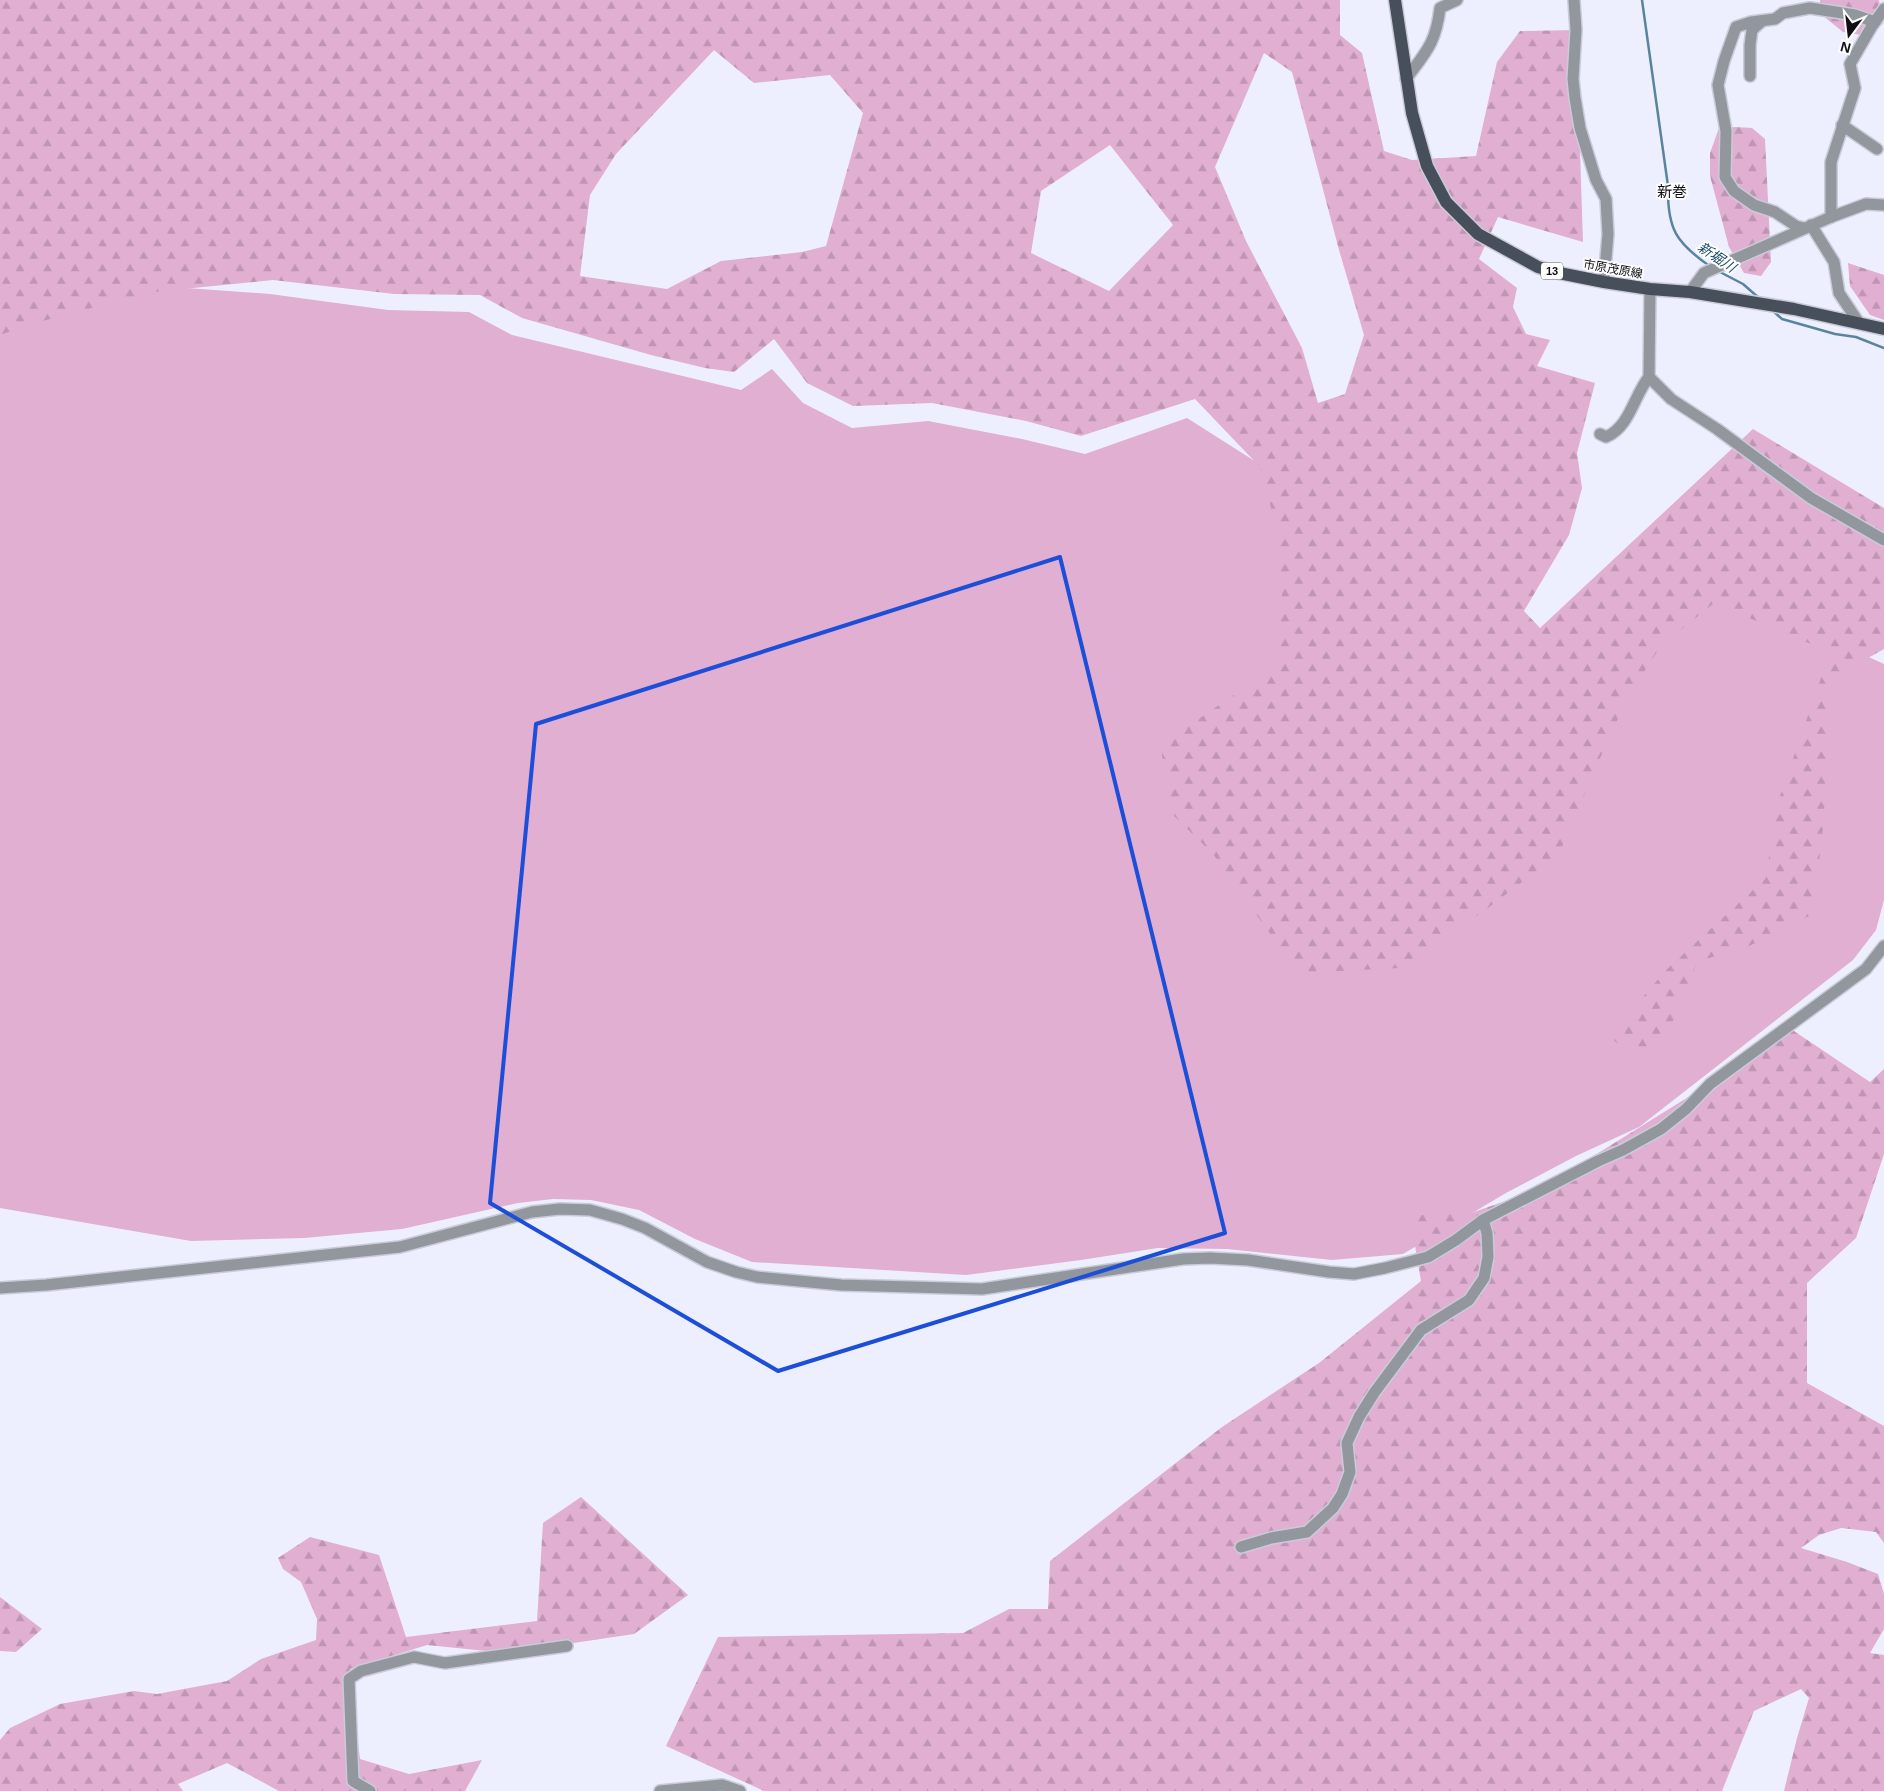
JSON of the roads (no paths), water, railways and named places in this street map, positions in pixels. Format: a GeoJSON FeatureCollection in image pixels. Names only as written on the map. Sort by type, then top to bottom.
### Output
{"type":"FeatureCollection","features":[{"type":"Feature","properties":{"kind":"main road","name":"市原茂原線"},"geometry":{"type":"LineString","coordinates":[[1395,0],[1412,113],[1427,166],[1446,202],[1478,234],[1538,266],[1558,273],[1604,282],[1650,289],[1690,292],[1794,309],[1884,329]]}},
{"type":"Feature","properties":{"kind":"street"},"geometry":{"type":"LineString","coordinates":[[1406,79],[1431,46],[1438,23],[1438,4],[1457,0]]}},
{"type":"Feature","properties":{"kind":"street"},"geometry":{"type":"LineString","coordinates":[[1574,0],[1576,30],[1573,79],[1575,98],[1580,128],[1596,180],[1606,199],[1608,234],[1604,282]]}},
{"type":"Feature","properties":{"kind":"street"},"geometry":{"type":"LineString","coordinates":[[1859,322],[1839,293],[1834,262],[1808,227],[1796,226],[1775,212],[1748,200],[1734,191],[1725,177],[1726,131],[1718,85],[1736,27],[1750,22],[1774,19],[1783,13],[1810,8],[1855,15],[1875,22]]}},
{"type":"Feature","properties":{"kind":"street"},"geometry":{"type":"LineString","coordinates":[[1831,217],[1831,162],[1855,88],[1850,64],[1884,9]]}},
{"type":"Feature","properties":{"kind":"street"},"geometry":{"type":"LineString","coordinates":[[1750,76],[1752,30],[1761,22]]}},
{"type":"Feature","properties":{"kind":"street"},"geometry":{"type":"LineString","coordinates":[[1842,125],[1878,149]]}},
{"type":"Feature","properties":{"kind":"street"},"geometry":{"type":"LineString","coordinates":[[1690,292],[1704,273],[1831,217],[1866,204],[1884,205]]}},
{"type":"Feature","properties":{"kind":"street"},"geometry":{"type":"LineString","coordinates":[[1600,434],[1606,437],[1614,434],[1630,412],[1642,386],[1649,377],[1650,289]]}},
{"type":"Feature","properties":{"kind":"street"},"geometry":{"type":"LineString","coordinates":[[1649,377],[1671,399],[1717,429],[1811,498],[1884,540]]}},
{"type":"Feature","properties":{"kind":"street"},"geometry":{"type":"LineString","coordinates":[[0,1288],[46,1285],[400,1247],[532,1212],[560,1209],[590,1210],[622,1218],[645,1228],[707,1262],[736,1272],[757,1277],[842,1285],[982,1288],[1154,1263],[1210,1258],[1248,1260],[1354,1274],[1428,1257],[1456,1240],[1482,1220],[1660,1130],[1686,1109],[1710,1084],[1866,969],[1884,946]]}},
{"type":"Feature","properties":{"kind":"street"},"geometry":{"type":"LineString","coordinates":[[1241,1547],[1271,1538],[1307,1532],[1333,1508],[1342,1494],[1350,1472],[1347,1443],[1369,1401],[1421,1330],[1469,1300],[1484,1278],[1488,1257],[1486,1233],[1482,1220]]}},
{"type":"Feature","properties":{"kind":"street"},"geometry":{"type":"LineString","coordinates":[[370,1791],[353,1781],[349,1679],[361,1671],[414,1657],[445,1663],[567,1646]]}},
{"type":"Feature","properties":{"kind":"street"},"geometry":{"type":"LineString","coordinates":[[660,1791],[722,1785],[740,1791]]}},
{"type":"Feature","properties":{"kind":"waterway","name":"新堀川"},"geometry":{"type":"LineString","coordinates":[[1642,0],[1668,186],[1669,213],[1676,234],[1682,242],[1711,267]]}},
{"type":"Feature","properties":{"kind":"waterway","name":"新堀川"},"geometry":{"type":"LineString","coordinates":[[1718,271],[1743,284],[1759,298]]}},
{"type":"Feature","properties":{"kind":"waterway","name":"新堀川"},"geometry":{"type":"LineString","coordinates":[[1772,310],[1782,319],[1835,334],[1856,337],[1884,348]]}},
{"type":"Feature","properties":{"kind":"district","name":"新巻"},"geometry":{"type":"Point","coordinates":[1672,191]}}]}
